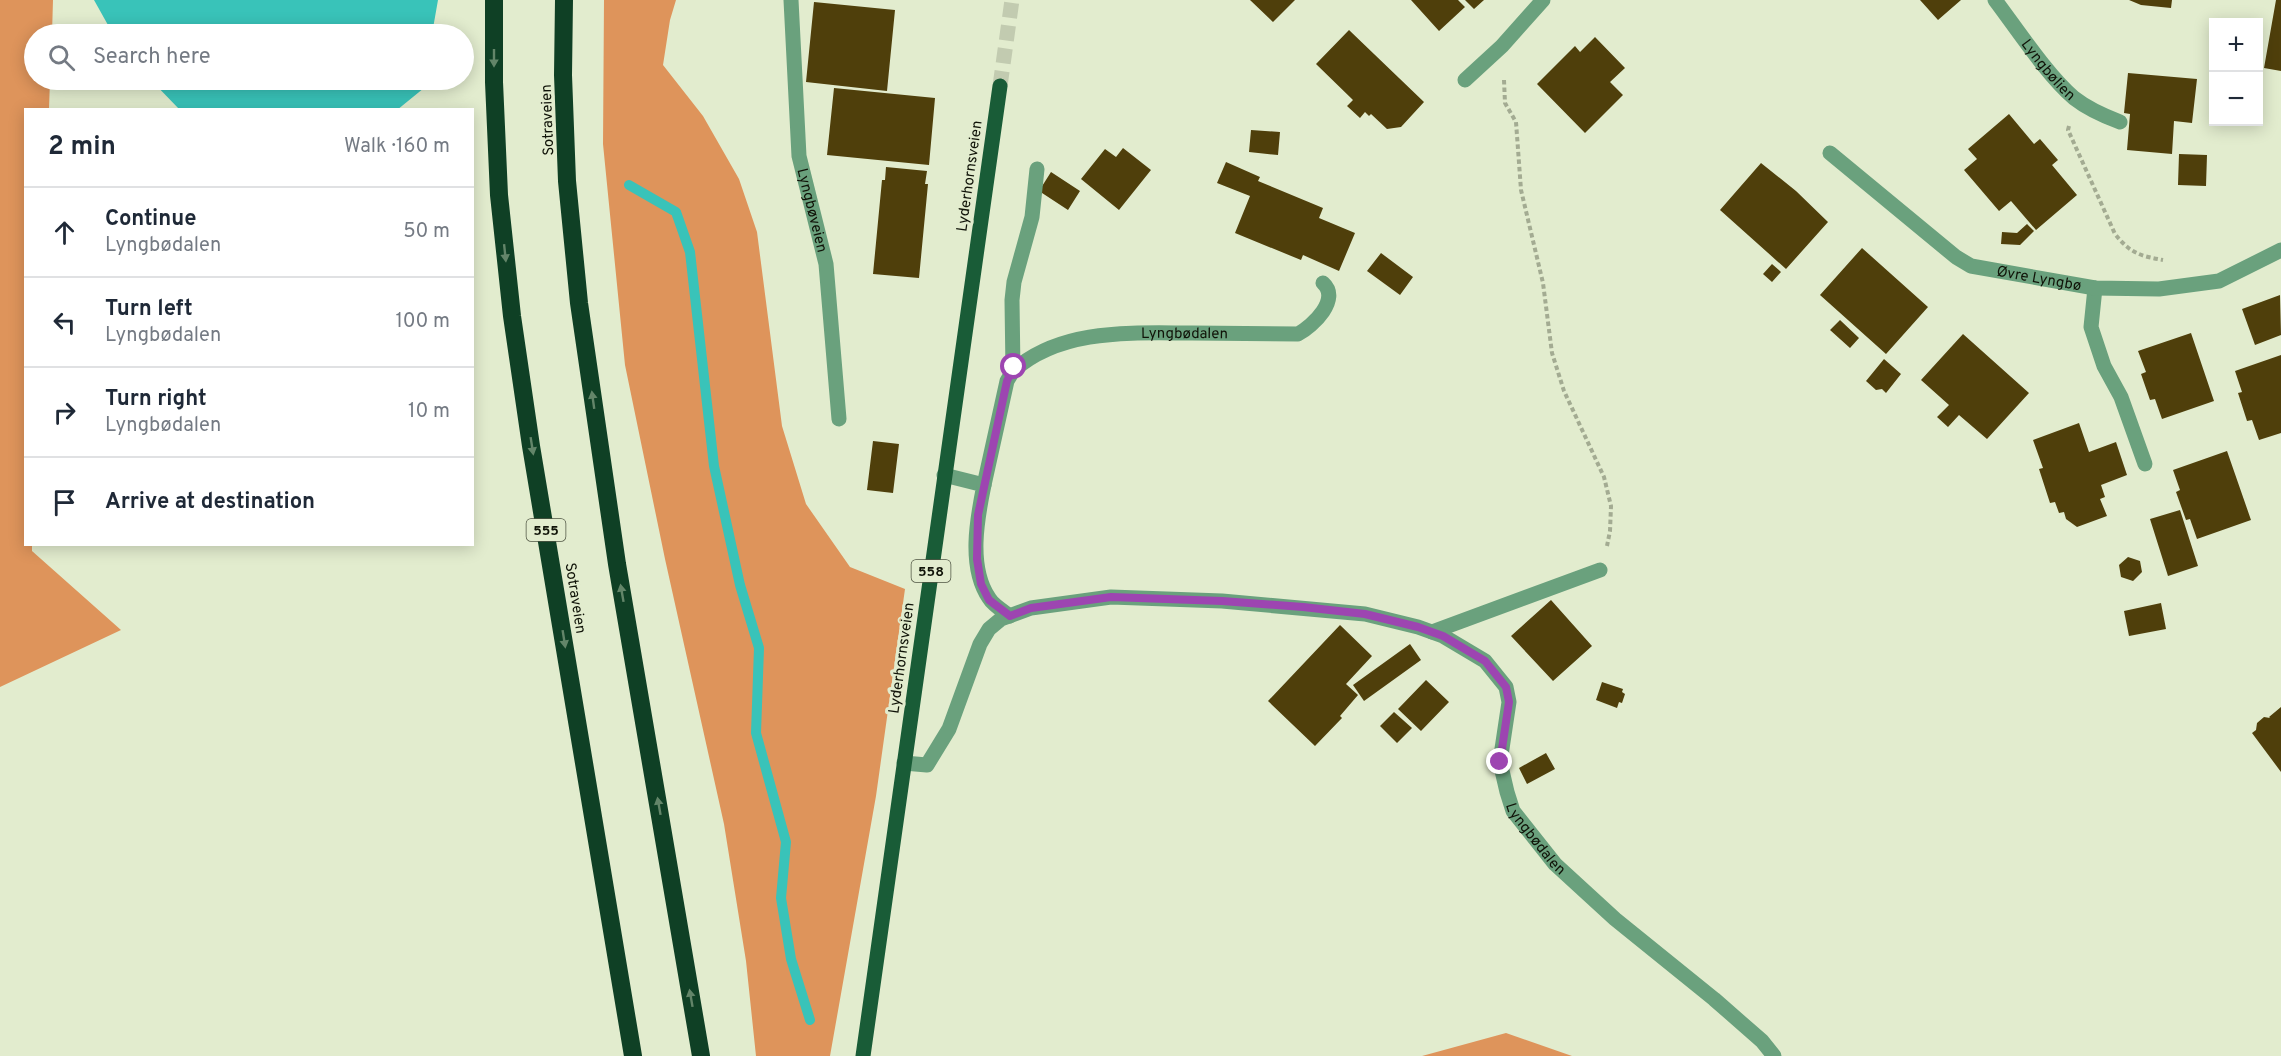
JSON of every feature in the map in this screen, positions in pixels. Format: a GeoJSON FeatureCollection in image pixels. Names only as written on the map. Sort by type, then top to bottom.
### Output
{"type":"FeatureCollection","features":[{"type":"Feature","properties":{"kind":"highway","name":"Sotraveien"},"geometry":{"type":"LineString","coordinates":[[494,0],[494,82],[499,195],[512,316],[531,446],[633,1056]]}},
{"type":"Feature","properties":{"kind":"highway","name":"Sotraveien"},"geometry":{"type":"LineString","coordinates":[[564,0],[563,75],[567,181],[579,303],[618,564],[701,1056]]}},
{"type":"Feature","properties":{"kind":"main road","name":"Lyderhornsveien"},"geometry":{"type":"LineString","coordinates":[[863,1056],[1000,86]]}},
{"type":"Feature","properties":{"kind":"street","name":"Lyngbøveien"},"geometry":{"type":"LineString","coordinates":[[791,0],[799,156],[826,264],[834,337],[839,419]]}},
{"type":"Feature","properties":{"kind":"street"},"geometry":{"type":"LineString","coordinates":[[1465,80],[1502,46],[1543,0]]}},
{"type":"Feature","properties":{"kind":"street","name":"Lyngbølien"},"geometry":{"type":"LineString","coordinates":[[1995,0],[2047,68],[2074,98],[2100,115],[2120,122]]}},
{"type":"Feature","properties":{"kind":"street","name":"Øvre Lyngbø"},"geometry":{"type":"LineString","coordinates":[[1830,153],[1956,257],[1971,266],[2095,288],[2159,289],[2219,281],[2281,250]]}},
{"type":"Feature","properties":{"kind":"street"},"geometry":{"type":"LineString","coordinates":[[1010,616],[989,600],[981,584],[977,559],[978,515],[1007,381],[1013,371],[1013,291],[1032,217],[1037,169]]}},
{"type":"Feature","properties":{"kind":"street","name":"Lyngbødalen"},"geometry":{"type":"LineString","coordinates":[[1013,371],[1028,357],[1058,344],[1118,333],[1298,334],[1309,328],[1318,318],[1330,297],[1328,287],[1323,283]]}},
{"type":"Feature","properties":{"kind":"street"},"geometry":{"type":"LineString","coordinates":[[2095,288],[2091,327],[2104,366],[2121,397],[2145,464]]}},
{"type":"Feature","properties":{"kind":"street"},"geometry":{"type":"LineString","coordinates":[[944,475],[984,485]]}},
{"type":"Feature","properties":{"kind":"street"},"geometry":{"type":"LineString","coordinates":[[1432,632],[1600,570]]}},
{"type":"Feature","properties":{"kind":"street","name":"Lyngbødalen"},"geometry":{"type":"LineString","coordinates":[[904,763],[927,765],[949,729],[980,644],[989,629],[1001,620],[1031,608],[1111,597],[1211,600],[1365,614],[1432,632],[1485,661],[1506,687],[1509,702],[1500,762],[1507,792],[1513,811],[1555,864],[1615,919],[1714,999],[1761,1041],[1774,1056]]}},
{"type":"Feature","properties":{"kind":"path"},"geometry":{"type":"LineString","coordinates":[[1502,46],[1505,103],[1516,122],[1521,190],[1543,283],[1552,353],[1564,391],[1605,477],[1611,506],[1610,531],[1600,570]]}},
{"type":"Feature","properties":{"kind":"path"},"geometry":{"type":"LineString","coordinates":[[2074,98],[2068,130],[2115,234],[2126,248],[2139,255],[2173,261]]}},
{"type":"Feature","properties":{"kind":"shaded area"},"geometry":{"type":"Polygon","coordinates":[[[0,0],[53,0],[52,24],[24,24],[24,90],[50,90],[49,108],[24,108],[24,546],[32,546],[32,551],[121,630],[0,687],[0,0]]]}},
{"type":"Feature","properties":{"kind":"shaded area"},"geometry":{"type":"Polygon","coordinates":[[[604,0],[676,0],[670,20],[663,65],[703,116],[739,179],[757,232],[782,426],[806,504],[850,567],[905,589],[876,796],[830,1056],[756,1056],[746,961],[724,824],[665,559],[625,365],[603,144],[604,0]]]}},
{"type":"Feature","properties":{"kind":"shaded area"},"geometry":{"type":"Polygon","coordinates":[[[1506,1033],[1572,1056],[1422,1056],[1506,1033]]]}},
{"type":"Feature","properties":{"kind":"water"},"geometry":{"type":"Polygon","coordinates":[[[94,0],[438,0],[434,24],[107,24],[94,0]]]}},
{"type":"Feature","properties":{"kind":"water"},"geometry":{"type":"Polygon","coordinates":[[[161,90],[422,90],[399,108],[178,108],[161,90]]]}},
{"type":"Feature","properties":{"kind":"building"},"geometry":{"type":"Polygon","coordinates":[[[1250,0],[1295,0],[1273,22],[1250,0]]]}},
{"type":"Feature","properties":{"kind":"building"},"geometry":{"type":"Polygon","coordinates":[[[1411,0],[1458,0],[1465,7],[1439,31],[1411,0]]]}},
{"type":"Feature","properties":{"kind":"building"},"geometry":{"type":"Polygon","coordinates":[[[1465,0],[1484,0],[1474,9],[1465,0]]]}},
{"type":"Feature","properties":{"kind":"building"},"geometry":{"type":"Polygon","coordinates":[[[1920,0],[1961,0],[1938,20],[1920,0]]]}},
{"type":"Feature","properties":{"kind":"building"},"geometry":{"type":"Polygon","coordinates":[[[2129,0],[2172,0],[2171,8],[2141,5],[2129,0]]]}},
{"type":"Feature","properties":{"kind":"building"},"geometry":{"type":"Polygon","coordinates":[[[2276,0],[2281,0],[2281,71],[2264,68],[2276,0]]]}},
{"type":"Feature","properties":{"kind":"building"},"geometry":{"type":"Polygon","coordinates":[[[814,2],[895,10],[887,91],[806,82],[814,2]]]}},
{"type":"Feature","properties":{"kind":"building"},"geometry":{"type":"Polygon","coordinates":[[[1349,30],[1424,102],[1401,127],[1387,129],[1371,114],[1369,116],[1365,112],[1360,118],[1347,106],[1353,100],[1316,64],[1349,30]]]}},
{"type":"Feature","properties":{"kind":"building"},"geometry":{"type":"Polygon","coordinates":[[[1595,37],[1625,68],[1610,82],[1623,95],[1585,133],[1537,84],[1575,46],[1580,52],[1595,37]]]}},
{"type":"Feature","properties":{"kind":"building"},"geometry":{"type":"Polygon","coordinates":[[[2128,73],[2197,79],[2192,123],[2174,121],[2172,154],[2127,150],[2130,114],[2124,113],[2128,73]]]}},
{"type":"Feature","properties":{"kind":"building"},"geometry":{"type":"Polygon","coordinates":[[[834,88],[935,98],[929,165],[827,155],[834,88]]]}},
{"type":"Feature","properties":{"kind":"building"},"geometry":{"type":"Polygon","coordinates":[[[2009,114],[2034,144],[2040,139],[2058,160],[2052,165],[2077,195],[2036,230],[2011,201],[1999,211],[1964,170],[1977,159],[1968,149],[2009,114]]]}},
{"type":"Feature","properties":{"kind":"building"},"geometry":{"type":"Polygon","coordinates":[[[1251,130],[1280,132],[1278,155],[1249,152],[1251,130]]]}},
{"type":"Feature","properties":{"kind":"building"},"geometry":{"type":"Polygon","coordinates":[[[1123,148],[1151,170],[1119,210],[1081,179],[1105,149],[1116,157],[1123,148]]]}},
{"type":"Feature","properties":{"kind":"building"},"geometry":{"type":"Polygon","coordinates":[[[2179,154],[2207,155],[2206,186],[2178,185],[2179,154]]]}},
{"type":"Feature","properties":{"kind":"building"},"geometry":{"type":"Polygon","coordinates":[[[1226,162],[1260,177],[1258,181],[1323,208],[1319,218],[1355,233],[1339,271],[1303,255],[1301,260],[1235,233],[1250,196],[1217,183],[1226,162]]]}},
{"type":"Feature","properties":{"kind":"building"},"geometry":{"type":"Polygon","coordinates":[[[1761,163],[1796,191],[1828,222],[1786,269],[1720,210],[1761,163]]]}},
{"type":"Feature","properties":{"kind":"building"},"geometry":{"type":"Polygon","coordinates":[[[886,167],[927,171],[925,184],[928,184],[919,278],[873,274],[882,180],[885,180],[886,167]]]}},
{"type":"Feature","properties":{"kind":"building"},"geometry":{"type":"Polygon","coordinates":[[[1051,172],[1080,191],[1068,210],[1039,191],[1051,172]]]}},
{"type":"Feature","properties":{"kind":"building"},"geometry":{"type":"Polygon","coordinates":[[[2027,224],[2034,231],[2020,245],[2001,244],[2002,232],[2017,233],[2027,224]]]}},
{"type":"Feature","properties":{"kind":"building"},"geometry":{"type":"Polygon","coordinates":[[[1862,248],[1928,307],[1886,354],[1820,295],[1862,248]]]}},
{"type":"Feature","properties":{"kind":"building"},"geometry":{"type":"Polygon","coordinates":[[[1381,253],[1413,277],[1400,295],[1367,271],[1381,253]]]}},
{"type":"Feature","properties":{"kind":"building"},"geometry":{"type":"Polygon","coordinates":[[[1772,264],[1781,272],[1772,282],[1763,274],[1772,264]]]}},
{"type":"Feature","properties":{"kind":"building"},"geometry":{"type":"Polygon","coordinates":[[[2280,295],[2281,335],[2255,345],[2242,309],[2280,295]]]}},
{"type":"Feature","properties":{"kind":"building"},"geometry":{"type":"Polygon","coordinates":[[[1840,320],[1859,338],[1850,348],[1830,330],[1840,320]]]}},
{"type":"Feature","properties":{"kind":"building"},"geometry":{"type":"Polygon","coordinates":[[[2191,333],[2214,401],[2162,419],[2155,399],[2150,400],[2141,374],[2146,372],[2138,351],[2191,333]]]}},
{"type":"Feature","properties":{"kind":"building"},"geometry":{"type":"Polygon","coordinates":[[[1963,334],[2029,393],[1987,439],[1959,415],[1948,427],[1937,417],[1949,405],[1921,380],[1963,334]]]}},
{"type":"Feature","properties":{"kind":"building"},"geometry":{"type":"Polygon","coordinates":[[[2281,355],[2281,433],[2259,440],[2252,420],[2247,421],[2238,393],[2242,392],[2235,371],[2281,355]]]}},
{"type":"Feature","properties":{"kind":"building"},"geometry":{"type":"Polygon","coordinates":[[[1884,359],[1901,374],[1886,393],[1882,389],[1876,390],[1866,381],[1884,359]]]}},
{"type":"Feature","properties":{"kind":"building"},"geometry":{"type":"Polygon","coordinates":[[[2079,423],[2089,452],[2116,442],[2127,475],[2101,485],[2105,497],[2100,499],[2107,516],[2077,527],[2066,519],[2064,512],[2059,513],[2055,502],[2050,503],[2039,469],[2043,468],[2033,440],[2079,423]]]}},
{"type":"Feature","properties":{"kind":"building"},"geometry":{"type":"Polygon","coordinates":[[[873,441],[899,444],[893,493],[867,490],[873,441]]]}},
{"type":"Feature","properties":{"kind":"building"},"geometry":{"type":"Polygon","coordinates":[[[2227,451],[2251,520],[2197,539],[2190,519],[2186,520],[2176,492],[2180,490],[2173,470],[2227,451]]]}},
{"type":"Feature","properties":{"kind":"building"},"geometry":{"type":"Polygon","coordinates":[[[2180,510],[2198,566],[2168,576],[2150,519],[2180,510]]]}},
{"type":"Feature","properties":{"kind":"building"},"geometry":{"type":"Polygon","coordinates":[[[2128,557],[2140,561],[2142,572],[2133,581],[2121,577],[2119,565],[2128,557]]]}},
{"type":"Feature","properties":{"kind":"building"},"geometry":{"type":"Polygon","coordinates":[[[1551,600],[1592,646],[1553,681],[1511,636],[1551,600]]]}},
{"type":"Feature","properties":{"kind":"building"},"geometry":{"type":"Polygon","coordinates":[[[2161,603],[2166,629],[2129,636],[2124,611],[2161,603]]]}},
{"type":"Feature","properties":{"kind":"building"},"geometry":{"type":"Polygon","coordinates":[[[1340,625],[1372,656],[1346,684],[1358,695],[1340,716],[1342,718],[1315,746],[1268,701],[1340,625]]]}},
{"type":"Feature","properties":{"kind":"building"},"geometry":{"type":"Polygon","coordinates":[[[1410,644],[1421,660],[1364,701],[1353,685],[1410,644]]]}},
{"type":"Feature","properties":{"kind":"building"},"geometry":{"type":"Polygon","coordinates":[[[1426,680],[1449,702],[1421,731],[1398,709],[1426,680]]]}},
{"type":"Feature","properties":{"kind":"building"},"geometry":{"type":"Polygon","coordinates":[[[1602,682],[1623,689],[1622,692],[1625,694],[1622,703],[1619,702],[1617,708],[1596,700],[1602,682]]]}},
{"type":"Feature","properties":{"kind":"building"},"geometry":{"type":"Polygon","coordinates":[[[2281,707],[2281,772],[2252,733],[2256,730],[2257,723],[2264,717],[2270,718],[2281,707]]]}},
{"type":"Feature","properties":{"kind":"building"},"geometry":{"type":"Polygon","coordinates":[[[1394,712],[1412,728],[1397,743],[1380,726],[1394,712]]]}},
{"type":"Feature","properties":{"kind":"building"},"geometry":{"type":"Polygon","coordinates":[[[1546,753],[1555,769],[1527,784],[1519,768],[1546,753]]]}},
{"type":"Feature","properties":{"kind":"waterway"},"geometry":{"type":"LineString","coordinates":[[629,185],[676,212],[690,252],[714,466],[740,585],[759,648],[756,733],[786,842],[781,898],[791,959],[810,1020]]}},
{"type":"Feature","properties":{"kind":"tunnel"},"geometry":{"type":"LineString","coordinates":[[1000,86],[1012,0]]}},
{"type":"Feature","properties":{"kind":"route"},"geometry":{"type":"LineString","coordinates":[[1014,367],[1007,381],[978,515],[977,559],[981,584],[989,600],[1010,616],[1031,608],[1111,597],[1303,607],[1365,614],[1418,627],[1443,636],[1485,661],[1506,687],[1509,702],[1500,762]]}}]}
